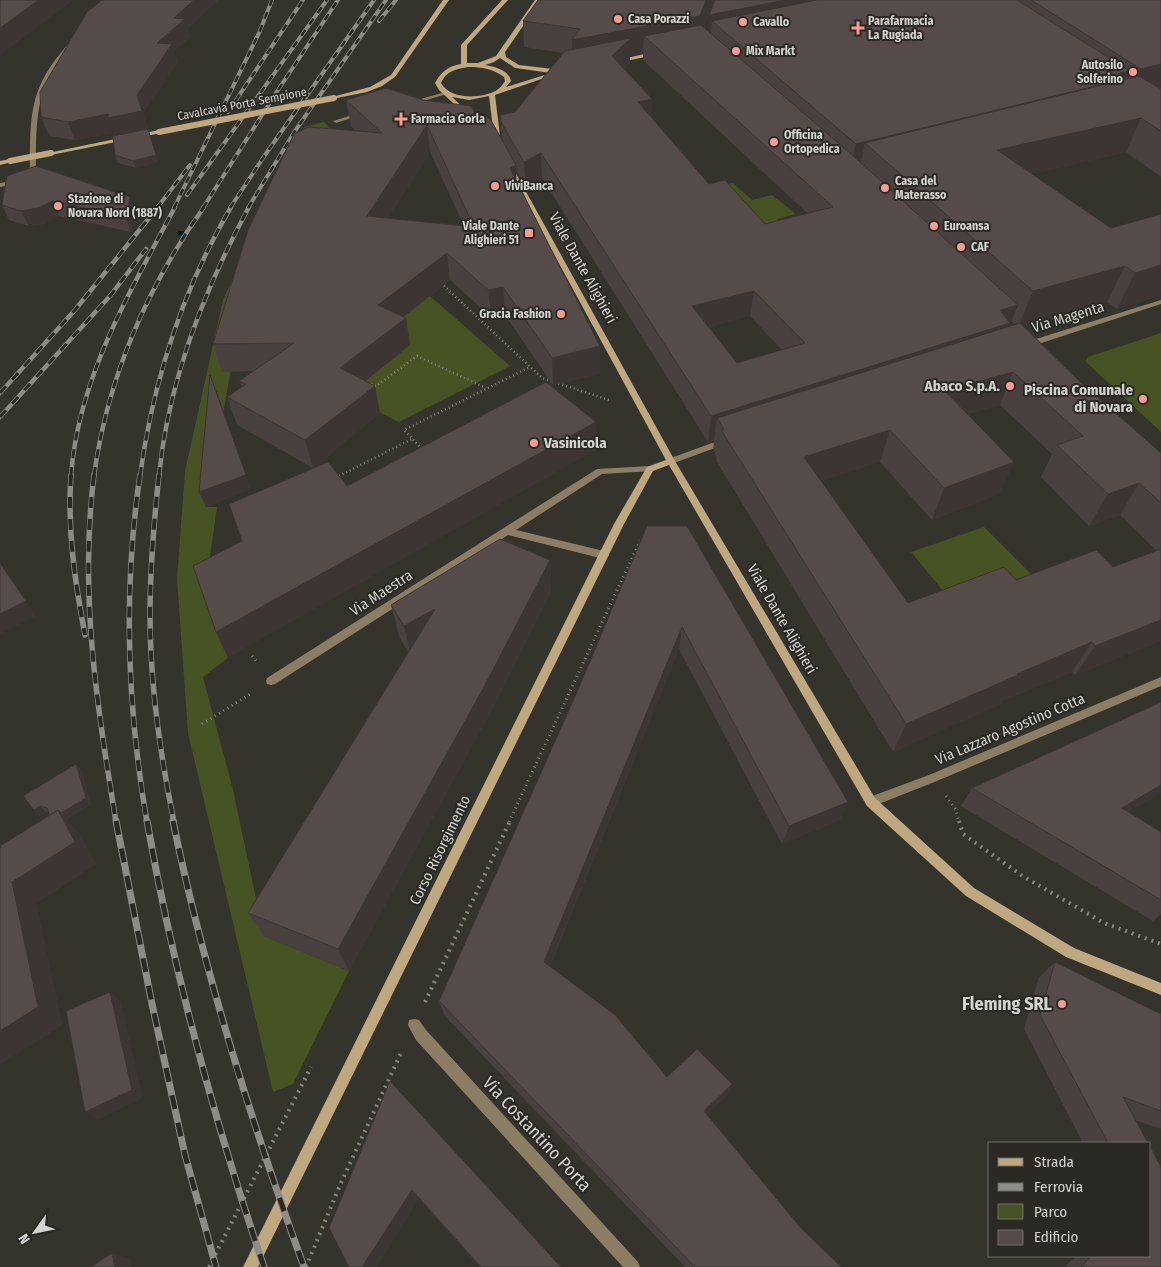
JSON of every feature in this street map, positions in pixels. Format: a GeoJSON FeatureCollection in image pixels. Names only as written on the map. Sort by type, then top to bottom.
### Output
{"type":"FeatureCollection","features":[{"type":"Feature","properties":{"kind":"main road","name":"Cavalcavia Porta Sempione"},"geometry":{"type":"LineString","coordinates":[[0,163],[334,98],[376,88],[393,76],[446,0]]}},
{"type":"Feature","properties":{"kind":"main road"},"geometry":{"type":"LineString","coordinates":[[464,66],[464,45],[505,0]]}},
{"type":"Feature","properties":{"kind":"main road"},"geometry":{"type":"LineString","coordinates":[[470,118],[441,89],[438,83],[439,78],[453,68],[492,61],[502,52],[538,0]]}},
{"type":"Feature","properties":{"kind":"main road"},"geometry":{"type":"LineString","coordinates":[[448,94],[469,98],[492,95],[559,72],[517,67],[503,58],[502,52]]}},
{"type":"Feature","properties":{"kind":"main road"},"geometry":{"type":"LineString","coordinates":[[606,63],[663,52]]}},
{"type":"Feature","properties":{"kind":"main road"},"geometry":{"type":"LineString","coordinates":[[475,65],[494,68],[507,76],[508,81],[500,91]]}},
{"type":"Feature","properties":{"kind":"main road"},"geometry":{"type":"LineString","coordinates":[[488,136],[499,149],[492,95]]}},
{"type":"Feature","properties":{"kind":"main road","name":"Viale Dante Alighieri"},"geometry":{"type":"LineString","coordinates":[[505,159],[671,461],[870,802],[970,892],[1070,953],[1161,989]]}},
{"type":"Feature","properties":{"kind":"main road"},"geometry":{"type":"LineString","coordinates":[[650,469],[671,461]]}},
{"type":"Feature","properties":{"kind":"main road","name":"Corso Risorgimento"},"geometry":{"type":"LineString","coordinates":[[250,1267],[604,555],[650,469]]}},
{"type":"Feature","properties":{"kind":"street"},"geometry":{"type":"LineString","coordinates":[[0,185],[19,182],[32,169],[32,126],[36,103],[44,80],[58,57],[76,39]]}},
{"type":"Feature","properties":{"kind":"street"},"geometry":{"type":"LineString","coordinates":[[403,104],[448,94]]}},
{"type":"Feature","properties":{"kind":"street"},"geometry":{"type":"LineString","coordinates":[[336,121],[370,112]]}},
{"type":"Feature","properties":{"kind":"street","name":"Via Magenta"},"geometry":{"type":"LineString","coordinates":[[1024,345],[1161,302]]}},
{"type":"Feature","properties":{"kind":"street"},"geometry":{"type":"LineString","coordinates":[[671,461],[738,437]]}},
{"type":"Feature","properties":{"kind":"street","name":"Via Maestra"},"geometry":{"type":"LineString","coordinates":[[271,681],[600,471],[650,469]]}},
{"type":"Feature","properties":{"kind":"street"},"geometry":{"type":"LineString","coordinates":[[507,531],[604,555]]}},
{"type":"Feature","properties":{"kind":"street","name":"Via Lazzaro Agostino Cotta"},"geometry":{"type":"LineString","coordinates":[[870,802],[933,778],[1161,680]]}},
{"type":"Feature","properties":{"kind":"street","name":"Via Costantino Porta"},"geometry":{"type":"LineString","coordinates":[[414,1025],[421,1035],[634,1267]]}},
{"type":"Feature","properties":{"kind":"path"},"geometry":{"type":"LineString","coordinates":[[436,278],[542,378],[609,400]]}},
{"type":"Feature","properties":{"kind":"path"},"geometry":{"type":"LineString","coordinates":[[364,381],[376,386],[416,356],[487,389]]}},
{"type":"Feature","properties":{"kind":"path"},"geometry":{"type":"LineString","coordinates":[[426,453],[404,430],[529,367]]}},
{"type":"Feature","properties":{"kind":"path"},"geometry":{"type":"LineString","coordinates":[[330,481],[412,440]]}},
{"type":"Feature","properties":{"kind":"path"},"geometry":{"type":"LineString","coordinates":[[306,1267],[340,1185],[645,532]]}},
{"type":"Feature","properties":{"kind":"path"},"geometry":{"type":"LineString","coordinates":[[202,724],[271,681]]}},
{"type":"Feature","properties":{"kind":"path"},"geometry":{"type":"LineString","coordinates":[[952,805],[956,810],[963,834],[1024,877],[1104,923],[1161,944]]}},
{"type":"Feature","properties":{"kind":"path"},"geometry":{"type":"LineString","coordinates":[[209,1267],[311,1067]]}},
{"type":"Feature","properties":{"kind":"green space"},"geometry":{"type":"Polygon","coordinates":[[[324,122],[332,130],[247,282],[206,507],[217,507],[205,592],[228,658],[203,677],[233,790],[264,936],[349,971],[293,1084],[273,1092],[188,733],[177,579],[185,471],[223,300],[304,127],[324,122]]]}},
{"type":"Feature","properties":{"kind":"green space"},"geometry":{"type":"Polygon","coordinates":[[[733,183],[752,200],[772,195],[796,214],[777,219],[813,258],[795,262],[725,185],[733,183]]]}},
{"type":"Feature","properties":{"kind":"green space"},"geometry":{"type":"Polygon","coordinates":[[[430,296],[510,366],[399,422],[341,393],[401,311],[408,313],[430,296]]]}},
{"type":"Feature","properties":{"kind":"green space","name":"Piscina Comunale di Novara"},"geometry":{"type":"Polygon","coordinates":[[[1161,333],[1161,432],[1085,361],[1088,357],[1161,333]]]}},
{"type":"Feature","properties":{"kind":"green space"},"geometry":{"type":"Polygon","coordinates":[[[984,527],[1040,583],[969,622],[911,552],[984,527]]]}},
{"type":"Feature","properties":{"kind":"building"},"geometry":{"type":"Polygon","coordinates":[[[0,0],[39,0],[0,28],[0,0]]]}},
{"type":"Feature","properties":{"kind":"building"},"geometry":{"type":"Polygon","coordinates":[[[102,0],[194,0],[174,18],[185,19],[157,43],[172,44],[137,95],[142,111],[108,118],[108,114],[68,122],[41,117],[40,92],[87,12],[102,0]]]}},
{"type":"Feature","properties":{"kind":"building","name":"Casa Porazzi"},"geometry":{"type":"Polygon","coordinates":[[[538,0],[706,0],[700,16],[572,40],[580,29],[523,21],[538,0]]]}},
{"type":"Feature","properties":{"kind":"building"},"geometry":{"type":"Polygon","coordinates":[[[715,0],[786,0],[709,15],[715,0]]]}},
{"type":"Feature","properties":{"kind":"building"},"geometry":{"type":"Polygon","coordinates":[[[817,0],[1017,0],[1130,71],[1120,73],[1129,78],[856,144],[712,21],[817,0]]]}},
{"type":"Feature","properties":{"kind":"building"},"geometry":{"type":"Polygon","coordinates":[[[1031,0],[1161,0],[1161,64],[1141,69],[1031,0]]]}},
{"type":"Feature","properties":{"kind":"building"},"geometry":{"type":"Polygon","coordinates":[[[701,25],[850,153],[1018,305],[1000,310],[1010,323],[711,416],[541,153],[524,162],[501,122],[500,115],[515,112],[565,51],[631,38],[612,56],[652,99],[638,102],[709,184],[725,180],[765,224],[833,207],[644,36],[701,25]],[[754,291],[692,306],[737,363],[805,343],[754,291]]]}},
{"type":"Feature","properties":{"kind":"building"},"geometry":{"type":"Polygon","coordinates":[[[1139,76],[1161,89],[1161,131],[1141,118],[997,150],[1111,228],[1161,214],[1161,265],[1135,273],[1125,266],[1033,291],[865,143],[1139,76]]]}},
{"type":"Feature","properties":{"kind":"building"},"geometry":{"type":"Polygon","coordinates":[[[386,88],[423,100],[471,106],[478,118],[486,116],[492,122],[516,165],[510,168],[600,346],[552,358],[503,287],[488,290],[447,253],[378,305],[406,318],[340,368],[375,386],[305,440],[227,397],[246,384],[239,381],[294,343],[213,344],[248,230],[294,134],[309,127],[382,133],[346,100],[386,88]],[[427,125],[367,216],[474,227],[427,125]]]}},
{"type":"Feature","properties":{"kind":"building"},"geometry":{"type":"Polygon","coordinates":[[[148,129],[156,155],[133,161],[115,155],[113,136],[148,129]]]}},
{"type":"Feature","properties":{"kind":"building"},"geometry":{"type":"Polygon","coordinates":[[[36,166],[130,197],[125,217],[53,201],[37,208],[21,211],[2,205],[7,176],[36,166]]]}},
{"type":"Feature","properties":{"kind":"building"},"geometry":{"type":"Polygon","coordinates":[[[1020,323],[1076,378],[1161,453],[1161,503],[1139,483],[1108,494],[1057,445],[1083,436],[1013,372],[945,391],[1014,462],[944,488],[890,430],[804,457],[908,603],[1004,567],[1016,580],[1096,550],[1113,567],[1161,549],[1161,620],[1095,646],[1092,642],[906,724],[721,430],[724,429],[717,418],[1020,323]]]}},
{"type":"Feature","properties":{"kind":"building"},"geometry":{"type":"Polygon","coordinates":[[[210,375],[246,475],[199,492],[210,375]]]}},
{"type":"Feature","properties":{"kind":"building"},"geometry":{"type":"Polygon","coordinates":[[[546,382],[596,422],[216,632],[193,566],[242,541],[229,504],[328,462],[347,486],[546,382]]]}},
{"type":"Feature","properties":{"kind":"building"},"geometry":{"type":"Polygon","coordinates":[[[647,526],[687,526],[848,802],[789,826],[682,627],[544,962],[615,1015],[667,1077],[697,1049],[732,1084],[704,1111],[800,1227],[841,1267],[695,1267],[439,1001],[577,692],[647,526]]]}},
{"type":"Feature","properties":{"kind":"building"},"geometry":{"type":"Polygon","coordinates":[[[500,539],[550,560],[484,687],[338,949],[248,913],[435,609],[404,626],[391,605],[500,539]]]}},
{"type":"Feature","properties":{"kind":"building"},"geometry":{"type":"Polygon","coordinates":[[[0,563],[26,601],[0,614],[0,563]]]}},
{"type":"Feature","properties":{"kind":"building"},"geometry":{"type":"Polygon","coordinates":[[[1161,702],[1161,785],[1122,808],[1161,832],[1161,900],[972,788],[1161,702]]]}},
{"type":"Feature","properties":{"kind":"building"},"geometry":{"type":"Polygon","coordinates":[[[76,764],[86,798],[61,813],[58,810],[43,820],[49,814],[47,808],[40,806],[34,810],[23,796],[76,764]]]}},
{"type":"Feature","properties":{"kind":"building"},"geometry":{"type":"Polygon","coordinates":[[[58,810],[75,842],[12,882],[38,1007],[0,1031],[0,846],[58,810]]]}},
{"type":"Feature","properties":{"kind":"building"},"geometry":{"type":"Polygon","coordinates":[[[1055,962],[1161,1014],[1161,1111],[1123,1097],[1147,1142],[1107,1142],[1040,1015],[1055,962]]]}},
{"type":"Feature","properties":{"kind":"building"},"geometry":{"type":"Polygon","coordinates":[[[110,992],[132,1090],[85,1112],[66,1011],[110,992]]]}},
{"type":"Feature","properties":{"kind":"building"},"geometry":{"type":"Polygon","coordinates":[[[390,1081],[561,1267],[481,1267],[412,1190],[362,1267],[349,1267],[329,1228],[390,1081]]]}},
{"type":"Feature","properties":{"kind":"building"},"geometry":{"type":"Polygon","coordinates":[[[1151,1148],[1161,1167],[1161,1267],[1081,1267],[1090,1257],[1151,1257],[1151,1148]]]}},
{"type":"Feature","properties":{"kind":"building"},"geometry":{"type":"Polygon","coordinates":[[[112,1253],[115,1267],[91,1267],[112,1253]]]}},
{"type":"Feature","properties":{"kind":"railway"},"geometry":{"type":"LineString","coordinates":[[174,208],[259,33],[272,0]]}},
{"type":"Feature","properties":{"kind":"railway"},"geometry":{"type":"LineString","coordinates":[[228,112],[303,0]]}},
{"type":"Feature","properties":{"kind":"railway"},"geometry":{"type":"LineString","coordinates":[[187,195],[327,0]]}},
{"type":"Feature","properties":{"kind":"railway"},"geometry":{"type":"LineString","coordinates":[[203,208],[338,0]]}},
{"type":"Feature","properties":{"kind":"railway"},"geometry":{"type":"LineString","coordinates":[[230,208],[374,0]]}},
{"type":"Feature","properties":{"kind":"railway"},"geometry":{"type":"LineString","coordinates":[[248,208],[295,131],[386,0]]}},
{"type":"Feature","properties":{"kind":"railway"},"geometry":{"type":"LineString","coordinates":[[379,21],[396,0]]}},
{"type":"Feature","properties":{"kind":"railway"},"geometry":{"type":"LineString","coordinates":[[157,208],[190,165]]}},
{"type":"Feature","properties":{"kind":"railway"},"geometry":{"type":"LineString","coordinates":[[0,393],[75,310],[158,207]]}},
{"type":"Feature","properties":{"kind":"railway"},"geometry":{"type":"LineString","coordinates":[[71,476],[76,440],[95,370],[124,304],[175,207]]}},
{"type":"Feature","properties":{"kind":"railway"},"geometry":{"type":"LineString","coordinates":[[94,476],[109,404],[119,369],[132,335],[165,269],[204,207]]}},
{"type":"Feature","properties":{"kind":"railway"},"geometry":{"type":"LineString","coordinates":[[140,476],[153,406],[172,337],[198,270],[231,207]]}},
{"type":"Feature","properties":{"kind":"railway"},"geometry":{"type":"LineString","coordinates":[[159,476],[171,406],[190,337],[217,271],[249,207]]}},
{"type":"Feature","properties":{"kind":"railway"},"geometry":{"type":"LineString","coordinates":[[0,417],[110,296],[146,249]]}},
{"type":"Feature","properties":{"kind":"railway"},"geometry":{"type":"LineString","coordinates":[[71,475],[71,535],[85,635]]}},
{"type":"Feature","properties":{"kind":"railway"},"geometry":{"type":"LineString","coordinates":[[94,475],[88,563],[89,606],[102,735],[116,822]]}},
{"type":"Feature","properties":{"kind":"railway"},"geometry":{"type":"LineString","coordinates":[[140,475],[131,562],[129,605],[135,735],[147,822]]}},
{"type":"Feature","properties":{"kind":"railway"},"geometry":{"type":"LineString","coordinates":[[159,475],[150,597],[150,641],[157,719],[164,771],[174,822]]}},
{"type":"Feature","properties":{"kind":"railway"},"geometry":{"type":"LineString","coordinates":[[116,821],[152,1004],[185,1155],[216,1267]]}},
{"type":"Feature","properties":{"kind":"railway"},"geometry":{"type":"LineString","coordinates":[[147,821],[169,933],[197,1046],[212,1102],[264,1267]]}},
{"type":"Feature","properties":{"kind":"railway"},"geometry":{"type":"LineString","coordinates":[[173,821],[199,934],[230,1046],[247,1102],[304,1267]]}},
{"type":"Feature","properties":{"kind":"place","name":"Casa Porazzi"},"geometry":{"type":"Point","coordinates":[618,19]}},
{"type":"Feature","properties":{"kind":"place","name":"Cavallo"},"geometry":{"type":"Point","coordinates":[743,22]}},
{"type":"Feature","properties":{"kind":"place","name":"Parafarmacia La Rugiada"},"geometry":{"type":"Point","coordinates":[858,28]}},
{"type":"Feature","properties":{"kind":"place","name":"Mix Markt"},"geometry":{"type":"Point","coordinates":[736,51]}},
{"type":"Feature","properties":{"kind":"place","name":"Autosilo Solferino"},"geometry":{"type":"Point","coordinates":[1133,72]}},
{"type":"Feature","properties":{"kind":"place","name":"Farmacia Gorla"},"geometry":{"type":"Point","coordinates":[401,119]}},
{"type":"Feature","properties":{"kind":"place","name":"Officina Ortopedica"},"geometry":{"type":"Point","coordinates":[774,142]}},
{"type":"Feature","properties":{"kind":"place","name":"ViviBanca"},"geometry":{"type":"Point","coordinates":[495,186]}},
{"type":"Feature","properties":{"kind":"place","name":"Casa del Materasso"},"geometry":{"type":"Point","coordinates":[885,188]}},
{"type":"Feature","properties":{"kind":"place","name":"Stazione di Novara Nord (1887)"},"geometry":{"type":"Point","coordinates":[58,206]}},
{"type":"Feature","properties":{"kind":"place","name":"Euroansa"},"geometry":{"type":"Point","coordinates":[934,226]}},
{"type":"Feature","properties":{"kind":"place","name":"Viale Dante Alighieri 51"},"geometry":{"type":"Point","coordinates":[529,233]}},
{"type":"Feature","properties":{"kind":"place","name":"CAF"},"geometry":{"type":"Point","coordinates":[961,247]}},
{"type":"Feature","properties":{"kind":"place","name":"Gracia Fashion"},"geometry":{"type":"Point","coordinates":[561,314]}},
{"type":"Feature","properties":{"kind":"place","name":"Abaco S.p.A."},"geometry":{"type":"Point","coordinates":[1010,386]}},
{"type":"Feature","properties":{"kind":"place","name":"Piscina Comunale di Novara"},"geometry":{"type":"Point","coordinates":[1143,399]}},
{"type":"Feature","properties":{"kind":"place","name":"Vasinicola"},"geometry":{"type":"Point","coordinates":[534,443]}},
{"type":"Feature","properties":{"kind":"place","name":"Fleming SRL"},"geometry":{"type":"Point","coordinates":[1062,1004]}}]}
